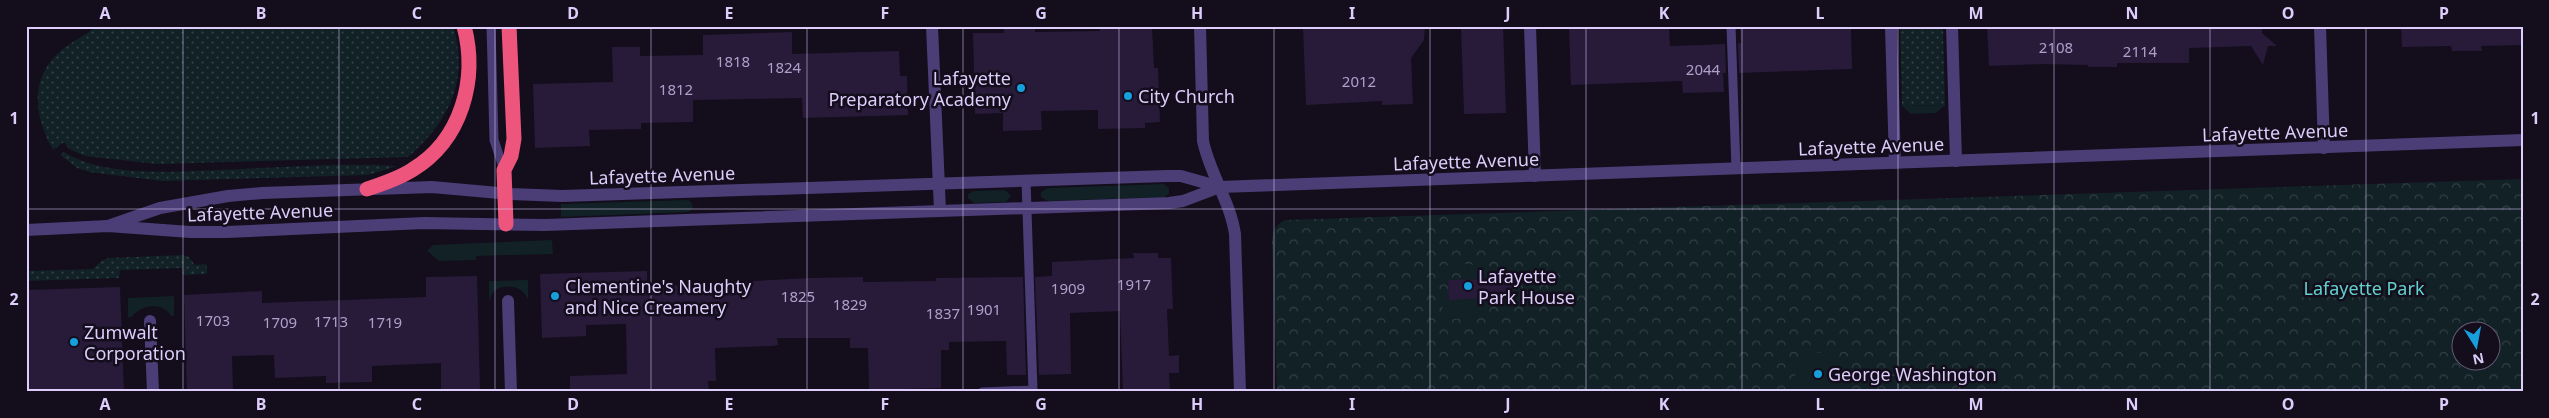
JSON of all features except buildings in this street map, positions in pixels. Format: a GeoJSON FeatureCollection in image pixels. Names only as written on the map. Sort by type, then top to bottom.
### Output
{"type":"FeatureCollection","features":[{"type":"Feature","properties":{"kind":"highway"},"geometry":{"type":"LineString","coordinates":[[367,189],[413,170],[440,147],[454,125],[467,92],[470,70],[468,42],[464,26]]}},
{"type":"Feature","properties":{"kind":"highway"},"geometry":{"type":"LineString","coordinates":[[506,224],[504,170],[511,156],[514,139],[509,26]]}},
{"type":"Feature","properties":{"kind":"street"},"geometry":{"type":"LineString","coordinates":[[932,26],[940,211]]}},
{"type":"Feature","properties":{"kind":"street"},"geometry":{"type":"LineString","coordinates":[[1200,26],[1203,141],[1207,159],[1231,216],[1235,234],[1240,392]]}},
{"type":"Feature","properties":{"kind":"street"},"geometry":{"type":"LineString","coordinates":[[1530,26],[1535,176]]}},
{"type":"Feature","properties":{"kind":"street"},"geometry":{"type":"LineString","coordinates":[[1891,26],[1895,163]]}},
{"type":"Feature","properties":{"kind":"street"},"geometry":{"type":"LineString","coordinates":[[1952,26],[1956,161]]}},
{"type":"Feature","properties":{"kind":"street"},"geometry":{"type":"LineString","coordinates":[[2320,26],[2324,148]]}},
{"type":"Feature","properties":{"kind":"street","name":"Lafayette Avenue"},"geometry":{"type":"LineString","coordinates":[[108,226],[160,208],[228,196],[432,186],[562,196],[1181,176],[1220,187],[2523,140]]}},
{"type":"Feature","properties":{"kind":"street","name":"Lafayette Avenue"},"geometry":{"type":"LineString","coordinates":[[26,230],[108,226],[190,232],[227,232],[424,223],[506,224],[1169,203],[1183,201],[1220,187]]}},
{"type":"Feature","properties":{"kind":"street"},"geometry":{"type":"LineString","coordinates":[[508,301],[510,392]]}},
{"type":"Feature","properties":{"kind":"street"},"geometry":{"type":"LineString","coordinates":[[150,321],[153,392]]}},
{"type":"Feature","properties":{"kind":"lane"},"geometry":{"type":"LineString","coordinates":[[491,26],[494,140],[504,170]]}},
{"type":"Feature","properties":{"kind":"lane"},"geometry":{"type":"LineString","coordinates":[[1731,26],[1736,169]]}},
{"type":"Feature","properties":{"kind":"lane"},"geometry":{"type":"LineString","coordinates":[[982,392],[1033,391],[1026,180]]}},
{"type":"Feature","properties":{"kind":"green space"},"geometry":{"type":"Polygon","coordinates":[[[97,26],[453,26],[458,46],[457,82],[452,99],[444,115],[422,144],[408,157],[157,164],[85,156],[69,149],[64,142],[53,150],[41,123],[38,109],[40,83],[53,59],[64,48],[97,26]]]}},
{"type":"Feature","properties":{"kind":"green space"},"geometry":{"type":"Polygon","coordinates":[[[1900,26],[1943,26],[1945,105],[1902,106],[1900,26]]]}},
{"type":"Feature","properties":{"kind":"green space"},"geometry":{"type":"Polygon","coordinates":[[[1945,105],[1936,113],[1911,114],[1902,106],[1945,105]]]}},
{"type":"Feature","properties":{"kind":"green space"},"geometry":{"type":"Polygon","coordinates":[[[64,152],[98,166],[159,172],[329,165],[397,166],[368,175],[162,181],[89,172],[77,168],[60,155],[64,152]]]}},
{"type":"Feature","properties":{"kind":"green space","name":"Lafayette Park"},"geometry":{"type":"Polygon","coordinates":[[[2522,179],[2523,392],[1277,392],[1272,240],[1273,233],[1280,223],[1286,220],[2522,179]]]}},
{"type":"Feature","properties":{"kind":"green space"},"geometry":{"type":"Polygon","coordinates":[[[1164,184],[1169,188],[1169,193],[1165,197],[1048,201],[1041,197],[1041,192],[1048,188],[1164,184]]]}},
{"type":"Feature","properties":{"kind":"green space"},"geometry":{"type":"Polygon","coordinates":[[[1005,190],[1011,196],[1006,202],[974,203],[968,198],[968,194],[974,191],[1005,190]]]}},
{"type":"Feature","properties":{"kind":"green space"},"geometry":{"type":"Polygon","coordinates":[[[688,200],[693,208],[688,212],[561,217],[561,204],[688,200]]]}},
{"type":"Feature","properties":{"kind":"green space"},"geometry":{"type":"Polygon","coordinates":[[[552,240],[553,254],[476,256],[476,260],[439,261],[427,251],[433,245],[552,240]]]}},
{"type":"Feature","properties":{"kind":"green space"},"geometry":{"type":"Polygon","coordinates":[[[183,255],[189,257],[195,265],[207,264],[207,274],[183,275],[182,268],[120,270],[119,278],[26,281],[26,271],[93,269],[101,261],[108,258],[183,255]]]}},
{"type":"Feature","properties":{"kind":"green space"},"geometry":{"type":"Polygon","coordinates":[[[1471,264],[1486,273],[1488,279],[1465,279],[1464,273],[1439,271],[1439,283],[1437,283],[1434,268],[1438,266],[1471,264]]]}},
{"type":"Feature","properties":{"kind":"green space"},"geometry":{"type":"Polygon","coordinates":[[[528,280],[528,300],[526,295],[518,289],[502,287],[493,292],[489,301],[489,281],[528,280]]]}},
{"type":"Feature","properties":{"kind":"green space"},"geometry":{"type":"Polygon","coordinates":[[[1448,289],[1449,300],[1489,298],[1480,318],[1446,319],[1443,311],[1441,291],[1448,289]]]}},
{"type":"Feature","properties":{"kind":"green space"},"geometry":{"type":"Polygon","coordinates":[[[174,296],[174,316],[171,316],[162,308],[151,306],[145,307],[132,317],[128,317],[128,298],[174,296]]]}},
{"type":"Feature","properties":{"kind":"green space"},"geometry":{"type":"Polygon","coordinates":[[[1812,352],[1826,353],[1839,363],[1841,379],[1834,392],[1802,392],[1798,387],[1795,375],[1798,364],[1806,355],[1812,352]]]}},
{"type":"Feature","properties":{"kind":"place","name":"Lafayette Preparatory Academy"},"geometry":{"type":"Point","coordinates":[1021,88]}},
{"type":"Feature","properties":{"kind":"place","name":"City Church"},"geometry":{"type":"Point","coordinates":[1128,96]}},
{"type":"Feature","properties":{"kind":"place","name":"Lafayette Park House"},"geometry":{"type":"Point","coordinates":[1468,286]}},
{"type":"Feature","properties":{"kind":"place","name":"Clementine's Naughty and Nice Creamery"},"geometry":{"type":"Point","coordinates":[555,296]}},
{"type":"Feature","properties":{"kind":"place","name":"Zumwalt Corporation"},"geometry":{"type":"Point","coordinates":[74,342]}},
{"type":"Feature","properties":{"kind":"place","name":"George Washington"},"geometry":{"type":"Point","coordinates":[1818,374]}}]}
